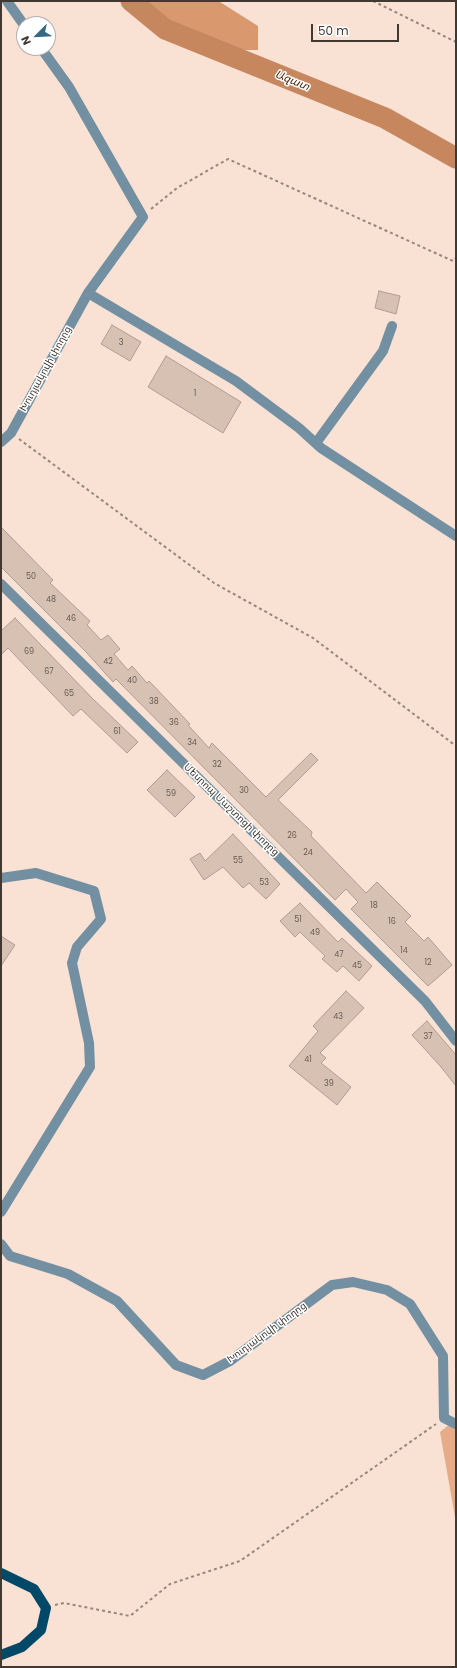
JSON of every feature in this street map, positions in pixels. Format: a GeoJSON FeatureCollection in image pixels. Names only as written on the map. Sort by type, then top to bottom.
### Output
{"type":"FeatureCollection","features":[{"type":"Feature","properties":{"kind":"main road"},"geometry":{"type":"LineString","coordinates":[[1,1573],[34,1589],[46,1608],[41,1630],[22,1647],[1,1655]]}},
{"type":"Feature","properties":{"kind":"street"},"geometry":{"type":"LineString","coordinates":[[7,1],[18,16]]}},
{"type":"Feature","properties":{"kind":"street"},"geometry":{"type":"LineString","coordinates":[[47,56],[69,87],[143,217]]}},
{"type":"Feature","properties":{"kind":"street","name":"Խուդյակովի փողոց"},"geometry":{"type":"LineString","coordinates":[[1,442],[11,433],[88,293],[143,217]]}},
{"type":"Feature","properties":{"kind":"street"},"geometry":{"type":"LineString","coordinates":[[88,293],[236,381],[316,443],[456,536]]}},
{"type":"Feature","properties":{"kind":"street"},"geometry":{"type":"LineString","coordinates":[[316,443],[383,351],[392,326]]}},
{"type":"Feature","properties":{"kind":"street","name":"Մեսրոպ Մաշտոցի փողոց"},"geometry":{"type":"LineString","coordinates":[[1,584],[425,1001],[456,1041]]}},
{"type":"Feature","properties":{"kind":"street"},"geometry":{"type":"LineString","coordinates":[[1,878],[36,873],[94,891],[101,919],[77,947],[72,963],[89,1043],[90,1067],[1,1212]]}},
{"type":"Feature","properties":{"kind":"street","name":"Խուդյակովի փողոց"},"geometry":{"type":"LineString","coordinates":[[1,1244],[10,1256],[68,1274],[117,1301],[176,1365],[203,1376],[230,1361],[332,1285],[353,1282],[387,1290],[410,1304],[443,1356],[444,1418]]}},
{"type":"Feature","properties":{"kind":"street"},"geometry":{"type":"LineString","coordinates":[[444,1418],[456,1424]]}},
{"type":"Feature","properties":{"kind":"path"},"geometry":{"type":"LineString","coordinates":[[373,1],[456,42]]}},
{"type":"Feature","properties":{"kind":"path"},"geometry":{"type":"LineString","coordinates":[[143,217],[177,188],[228,159],[453,261],[456,258]]}},
{"type":"Feature","properties":{"kind":"path"},"geometry":{"type":"LineString","coordinates":[[11,433],[214,583],[313,638],[456,746]]}},
{"type":"Feature","properties":{"kind":"path"},"geometry":{"type":"LineString","coordinates":[[46,1608],[64,1603],[130,1616],[170,1584],[240,1561],[444,1418]]}},
{"type":"Feature","properties":{"kind":"shaded area"},"geometry":{"type":"Polygon","coordinates":[[[145,1],[220,2],[258,26],[258,50],[243,50],[174,27],[145,1]]]}},
{"type":"Feature","properties":{"kind":"shaded area"},"geometry":{"type":"Polygon","coordinates":[[[456,1419],[456,1523],[440,1432],[456,1419]]]}},
{"type":"Feature","properties":{"kind":"building"},"geometry":{"type":"Polygon","coordinates":[[[379,291],[400,296],[396,314],[375,308],[379,291]]]}},
{"type":"Feature","properties":{"kind":"building"},"geometry":{"type":"Polygon","coordinates":[[[112,325],[141,342],[130,361],[101,344],[112,325]]]}},
{"type":"Feature","properties":{"kind":"building"},"geometry":{"type":"Polygon","coordinates":[[[166,356],[241,402],[223,433],[148,387],[166,356]]]}},
{"type":"Feature","properties":{"kind":"building"},"geometry":{"type":"Polygon","coordinates":[[[1,527],[53,580],[50,583],[90,621],[87,625],[101,640],[108,635],[120,649],[114,654],[128,670],[132,666],[147,683],[149,681],[190,724],[188,725],[209,748],[212,743],[266,797],[311,753],[318,760],[278,800],[312,832],[311,836],[366,893],[377,882],[411,916],[405,922],[424,941],[428,937],[452,965],[428,986],[351,909],[358,902],[346,889],[335,900],[116,679],[113,682],[87,653],[1,567],[1,527]]]}},
{"type":"Feature","properties":{"kind":"building"},"geometry":{"type":"Polygon","coordinates":[[[15,618],[92,698],[138,742],[127,753],[81,709],[73,716],[8,648],[1,655],[1,631],[15,618]]]}},
{"type":"Feature","properties":{"kind":"building"},"geometry":{"type":"Polygon","coordinates":[[[167,770],[195,797],[175,817],[147,790],[167,770]]]}},
{"type":"Feature","properties":{"kind":"building"},"geometry":{"type":"Polygon","coordinates":[[[233,834],[280,884],[266,899],[249,883],[243,888],[223,867],[204,880],[190,859],[200,853],[205,861],[233,834]]]}},
{"type":"Feature","properties":{"kind":"building"},"geometry":{"type":"Polygon","coordinates":[[[300,903],[338,942],[342,938],[372,966],[359,981],[343,966],[337,972],[322,959],[325,956],[300,932],[295,937],[280,921],[300,903]]]}},
{"type":"Feature","properties":{"kind":"building"},"geometry":{"type":"Polygon","coordinates":[[[1,936],[15,945],[1,966],[1,936]]]}},
{"type":"Feature","properties":{"kind":"building"},"geometry":{"type":"Polygon","coordinates":[[[346,991],[364,1008],[320,1053],[326,1058],[321,1063],[351,1087],[337,1105],[289,1066],[318,1031],[313,1026],[346,991]]]}},
{"type":"Feature","properties":{"kind":"building"},"geometry":{"type":"Polygon","coordinates":[[[427,1021],[456,1055],[456,1086],[412,1035],[427,1021]]]}},
{"type":"Feature","properties":{"kind":"waterway","name":"Ազատ"},"geometry":{"type":"LineString","coordinates":[[131,1],[165,29],[385,118],[456,158]]}}]}
